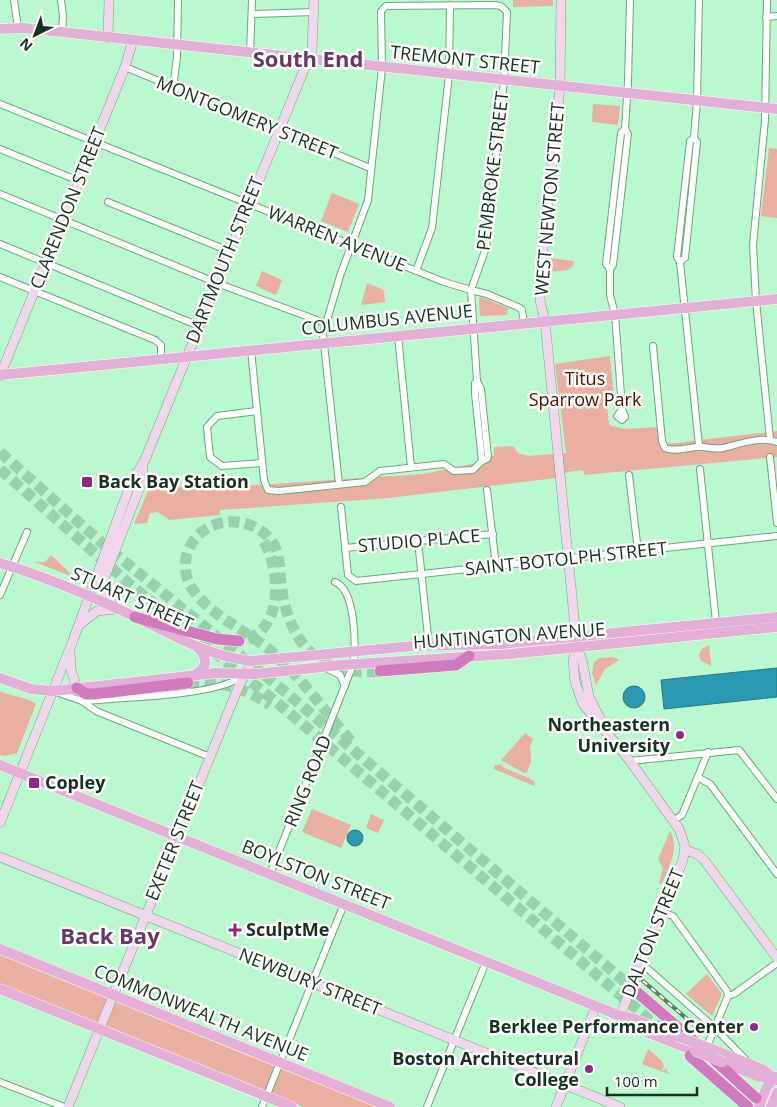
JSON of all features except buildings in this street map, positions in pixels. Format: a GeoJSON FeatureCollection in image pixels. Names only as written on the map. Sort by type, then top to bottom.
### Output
{"type":"FeatureCollection","features":[{"type":"Feature","properties":{"kind":"highway"},"geometry":{"type":"LineString","coordinates":[[134,616],[217,639],[239,641]]}},
{"type":"Feature","properties":{"kind":"highway"},"geometry":{"type":"LineString","coordinates":[[380,671],[456,666],[469,656]]}},
{"type":"Feature","properties":{"kind":"highway"},"geometry":{"type":"LineString","coordinates":[[77,688],[86,694],[94,694],[192,679]]}},
{"type":"Feature","properties":{"kind":"highway"},"geometry":{"type":"LineString","coordinates":[[638,993],[758,1102]]}},
{"type":"Feature","properties":{"kind":"highway"},"geometry":{"type":"LineString","coordinates":[[692,1054],[748,1107]]}},
{"type":"Feature","properties":{"kind":"main road"},"geometry":{"type":"LineString","coordinates":[[108,38],[109,0]]}},
{"type":"Feature","properties":{"kind":"main road","name":"DARTMOUTH STREET"},"geometry":{"type":"LineString","coordinates":[[0,824],[72,643],[132,480],[144,462],[314,45],[314,0]]}},
{"type":"Feature","properties":{"kind":"main road","name":"WEST NEWTON STREET"},"geometry":{"type":"LineString","coordinates":[[561,0],[560,86],[541,271],[540,301],[545,321],[576,636],[577,648],[573,660],[580,699],[674,820],[684,838],[685,850]]}},
{"type":"Feature","properties":{"kind":"main road","name":"TREMONT STREET"},"geometry":{"type":"LineString","coordinates":[[0,29],[18,28],[62,32],[382,68],[777,109]]}},
{"type":"Feature","properties":{"kind":"main road","name":"CLARENDON STREET"},"geometry":{"type":"LineString","coordinates":[[0,375],[125,67],[133,40]]}},
{"type":"Feature","properties":{"kind":"main road","name":"COLUMBUS AVENUE"},"geometry":{"type":"LineString","coordinates":[[0,375],[777,299]]}},
{"type":"Feature","properties":{"kind":"main road","name":"DARTMOUTH STREET"},"geometry":{"type":"LineString","coordinates":[[119,609],[108,599],[103,584],[141,484],[144,462]]}},
{"type":"Feature","properties":{"kind":"main road","name":"STUART STREET"},"geometry":{"type":"LineString","coordinates":[[0,563],[12,566],[119,609],[194,645],[228,658],[252,661]]}},
{"type":"Feature","properties":{"kind":"main road"},"geometry":{"type":"LineString","coordinates":[[77,628],[84,619],[97,610],[119,609]]}},
{"type":"Feature","properties":{"kind":"main road","name":"HUNTINGTON AVENUE"},"geometry":{"type":"LineString","coordinates":[[252,661],[429,646],[482,645],[777,617]]}},
{"type":"Feature","properties":{"kind":"main road","name":"HUNTINGTON AVENUE"},"geometry":{"type":"LineString","coordinates":[[192,679],[222,672],[244,674],[353,666],[577,648],[774,628]]}},
{"type":"Feature","properties":{"kind":"main road"},"geometry":{"type":"LineString","coordinates":[[0,678],[31,689],[53,691],[77,688],[70,663],[72,643]]}},
{"type":"Feature","properties":{"kind":"main road"},"geometry":{"type":"LineString","coordinates":[[192,679],[203,670],[206,662],[202,652],[194,645]]}},
{"type":"Feature","properties":{"kind":"main road","name":"EXETER STREET"},"geometry":{"type":"LineString","coordinates":[[68,1107],[244,674],[252,661]]}},
{"type":"Feature","properties":{"kind":"main road","name":"BOYLSTON STREET"},"geometry":{"type":"LineString","coordinates":[[0,764],[620,1016],[632,1018],[711,1047],[764,1070],[777,1081]]}},
{"type":"Feature","properties":{"kind":"main road"},"geometry":{"type":"LineString","coordinates":[[685,850],[697,854],[704,860],[777,958]]}},
{"type":"Feature","properties":{"kind":"main road","name":"DALTON STREET"},"geometry":{"type":"LineString","coordinates":[[620,1016],[685,850]]}},
{"type":"Feature","properties":{"kind":"main road","name":"NEWBURY STREET"},"geometry":{"type":"LineString","coordinates":[[0,857],[620,1107]]}},
{"type":"Feature","properties":{"kind":"main road","name":"COMMONWEALTH AVENUE"},"geometry":{"type":"LineString","coordinates":[[0,950],[390,1107]]}},
{"type":"Feature","properties":{"kind":"main road"},"geometry":{"type":"LineString","coordinates":[[0,989],[292,1107]]}},
{"type":"Feature","properties":{"kind":"main road"},"geometry":{"type":"LineString","coordinates":[[556,1107],[596,1006]]}},
{"type":"Feature","properties":{"kind":"main road","name":"BOYLSTON STREET"},"geometry":{"type":"LineString","coordinates":[[620,1016],[628,1024],[692,1054],[777,1081]]}},
{"type":"Feature","properties":{"kind":"main road"},"geometry":{"type":"LineString","coordinates":[[758,1102],[767,1086],[777,1081]]}},
{"type":"Feature","properties":{"kind":"main road"},"geometry":{"type":"LineString","coordinates":[[771,1107],[777,1093]]}},
{"type":"Feature","properties":{"kind":"street"},"geometry":{"type":"LineString","coordinates":[[14,0],[18,28]]}},
{"type":"Feature","properties":{"kind":"street"},"geometry":{"type":"LineString","coordinates":[[62,0],[62,32]]}},
{"type":"Feature","properties":{"kind":"street"},"geometry":{"type":"LineString","coordinates":[[173,88],[177,45],[178,0]]}},
{"type":"Feature","properties":{"kind":"street"},"geometry":{"type":"LineString","coordinates":[[250,53],[252,0]]}},
{"type":"Feature","properties":{"kind":"street"},"geometry":{"type":"LineString","coordinates":[[622,409],[614,314],[610,295],[610,269],[613,265],[628,134],[625,129],[628,93],[630,0]]}},
{"type":"Feature","properties":{"kind":"street"},"geometry":{"type":"LineString","coordinates":[[698,0],[698,101],[694,138],[690,141],[677,255],[680,262],[699,446]]}},
{"type":"Feature","properties":{"kind":"street"},"geometry":{"type":"LineString","coordinates":[[767,0],[765,108],[753,245],[756,301],[770,439]]}},
{"type":"Feature","properties":{"kind":"street"},"geometry":{"type":"LineString","coordinates":[[339,484],[323,334],[325,322],[368,200],[382,68],[383,8],[394,5],[450,5],[449,75],[432,228],[416,271]]}},
{"type":"Feature","properties":{"kind":"street","name":"PEMBROKE STREET"},"geometry":{"type":"LineString","coordinates":[[450,5],[494,5],[501,6],[507,12],[504,80],[486,248],[471,290]]}},
{"type":"Feature","properties":{"kind":"street"},"geometry":{"type":"LineString","coordinates":[[252,14],[314,12]]}},
{"type":"Feature","properties":{"kind":"street"},"geometry":{"type":"LineString","coordinates":[[766,17],[777,16]]}},
{"type":"Feature","properties":{"kind":"street","name":"MONTGOMERY STREET"},"geometry":{"type":"LineString","coordinates":[[125,67],[370,168]]}},
{"type":"Feature","properties":{"kind":"street","name":"WARREN AVENUE"},"geometry":{"type":"LineString","coordinates":[[2,105],[416,271],[487,294],[522,310],[524,323]]}},
{"type":"Feature","properties":{"kind":"street"},"geometry":{"type":"LineString","coordinates":[[0,150],[79,181]]}},
{"type":"Feature","properties":{"kind":"street"},"geometry":{"type":"LineString","coordinates":[[0,194],[216,282],[325,322]]}},
{"type":"Feature","properties":{"kind":"street"},"geometry":{"type":"LineString","coordinates":[[108,202],[229,251]]}},
{"type":"Feature","properties":{"kind":"street"},"geometry":{"type":"LineString","coordinates":[[0,244],[199,326]]}},
{"type":"Feature","properties":{"kind":"street"},"geometry":{"type":"LineString","coordinates":[[0,277],[155,340],[161,346],[160,358]]}},
{"type":"Feature","properties":{"kind":"street"},"geometry":{"type":"LineString","coordinates":[[252,350],[264,483],[268,490],[279,491],[367,481],[380,471],[411,467],[444,464],[454,471],[472,470],[477,468],[482,461],[487,460],[488,457],[481,389],[477,381],[471,290]]}},
{"type":"Feature","properties":{"kind":"street"},"geometry":{"type":"LineString","coordinates":[[398,336],[411,467]]}},
{"type":"Feature","properties":{"kind":"street"},"geometry":{"type":"LineString","coordinates":[[652,346],[663,445],[672,450],[699,446],[709,449],[724,448],[731,444],[770,439],[777,442]]}},
{"type":"Feature","properties":{"kind":"street"},"geometry":{"type":"LineString","coordinates":[[257,411],[217,416],[206,427],[207,440],[210,457],[223,466],[262,464]]}},
{"type":"Feature","properties":{"kind":"street"},"geometry":{"type":"LineString","coordinates":[[770,457],[777,523]]}},
{"type":"Feature","properties":{"kind":"street"},"geometry":{"type":"LineString","coordinates":[[700,469],[716,622]]}},
{"type":"Feature","properties":{"kind":"street"},"geometry":{"type":"LineString","coordinates":[[629,475],[638,550]]}},
{"type":"Feature","properties":{"kind":"street"},"geometry":{"type":"LineString","coordinates":[[487,490],[496,566]]}},
{"type":"Feature","properties":{"kind":"street"},"geometry":{"type":"LineString","coordinates":[[341,507],[345,548]]}},
{"type":"Feature","properties":{"kind":"street"},"geometry":{"type":"LineString","coordinates":[[0,595],[27,532]]}},
{"type":"Feature","properties":{"kind":"street","name":"STUDIO PLACE"},"geometry":{"type":"LineString","coordinates":[[345,548],[493,534]]}},
{"type":"Feature","properties":{"kind":"street","name":"SAINT BOTOLPH STREET"},"geometry":{"type":"LineString","coordinates":[[345,548],[348,576],[356,581],[777,536]]}},
{"type":"Feature","properties":{"kind":"street"},"geometry":{"type":"LineString","coordinates":[[418,541],[429,646]]}},
{"type":"Feature","properties":{"kind":"street","name":"RING ROAD"},"geometry":{"type":"LineString","coordinates":[[270,874],[353,666],[354,652],[349,596],[335,582]]}},
{"type":"Feature","properties":{"kind":"street"},"geometry":{"type":"LineString","coordinates":[[322,667],[340,675],[345,687]]}},
{"type":"Feature","properties":{"kind":"street","name":"HUNTINGTON AVENUE"},"geometry":{"type":"LineString","coordinates":[[53,691],[82,701],[211,688],[233,683],[244,674]]}},
{"type":"Feature","properties":{"kind":"street"},"geometry":{"type":"LineString","coordinates":[[77,688],[82,701],[96,711],[210,757]]}},
{"type":"Feature","properties":{"kind":"street"},"geometry":{"type":"LineString","coordinates":[[630,761],[739,750],[777,799]]}},
{"type":"Feature","properties":{"kind":"street"},"geometry":{"type":"LineString","coordinates":[[674,820],[682,815],[699,778],[708,752]]}},
{"type":"Feature","properties":{"kind":"street"},"geometry":{"type":"LineString","coordinates":[[699,778],[710,784],[777,874]]}},
{"type":"Feature","properties":{"kind":"street"},"geometry":{"type":"LineString","coordinates":[[262,1107],[344,904]]}},
{"type":"Feature","properties":{"kind":"street"},"geometry":{"type":"LineString","coordinates":[[662,912],[673,916],[727,991],[728,996],[715,1028],[711,1047]]}},
{"type":"Feature","properties":{"kind":"street"},"geometry":{"type":"LineString","coordinates":[[427,1107],[486,962]]}},
{"type":"Feature","properties":{"kind":"street"},"geometry":{"type":"LineString","coordinates":[[728,996],[734,994],[777,962]]}},
{"type":"Feature","properties":{"kind":"street"},"geometry":{"type":"LineString","coordinates":[[648,969],[715,1028],[752,1066]]}},
{"type":"Feature","properties":{"kind":"street"},"geometry":{"type":"LineString","coordinates":[[0,1082],[64,1107]]}},
{"type":"Feature","properties":{"kind":"green space"},"geometry":{"type":"Polygon","coordinates":[[[513,0],[553,0],[553,6],[513,7],[513,0]]]}},
{"type":"Feature","properties":{"kind":"green space"},"geometry":{"type":"Polygon","coordinates":[[[593,104],[620,106],[618,125],[592,122],[593,104]]]}},
{"type":"Feature","properties":{"kind":"green space"},"geometry":{"type":"Polygon","coordinates":[[[769,148],[777,149],[777,218],[761,216],[769,148]]]}},
{"type":"Feature","properties":{"kind":"green space"},"geometry":{"type":"Polygon","coordinates":[[[332,193],[359,204],[348,232],[321,221],[332,193]]]}},
{"type":"Feature","properties":{"kind":"green space"},"geometry":{"type":"Polygon","coordinates":[[[549,258],[574,261],[573,266],[568,270],[548,272],[549,258]]]}},
{"type":"Feature","properties":{"kind":"green space"},"geometry":{"type":"Polygon","coordinates":[[[262,271],[282,280],[276,295],[256,286],[262,271]]]}},
{"type":"Feature","properties":{"kind":"green space"},"geometry":{"type":"Polygon","coordinates":[[[367,283],[384,290],[385,302],[361,305],[367,283]]]}},
{"type":"Feature","properties":{"kind":"green space"},"geometry":{"type":"Polygon","coordinates":[[[481,297],[508,308],[507,315],[480,316],[479,299],[481,297]]]}},
{"type":"Feature","properties":{"kind":"green space","name":"Titus Sparrow Park"},"geometry":{"type":"Polygon","coordinates":[[[610,356],[614,398],[607,404],[609,425],[625,429],[658,427],[659,445],[777,431],[777,457],[584,475],[583,470],[568,472],[556,478],[389,498],[220,510],[220,515],[169,520],[158,512],[150,513],[147,523],[134,524],[152,481],[181,487],[216,490],[256,485],[423,474],[477,463],[494,455],[494,447],[513,446],[518,453],[528,456],[566,453],[555,364],[610,356]]]}},
{"type":"Feature","properties":{"kind":"green space"},"geometry":{"type":"Polygon","coordinates":[[[51,555],[73,577],[35,562],[45,562],[51,555]]]}},
{"type":"Feature","properties":{"kind":"green space"},"geometry":{"type":"Polygon","coordinates":[[[709,645],[711,666],[701,661],[699,655],[702,649],[709,645]]]}},
{"type":"Feature","properties":{"kind":"green space"},"geometry":{"type":"Polygon","coordinates":[[[614,657],[619,660],[605,669],[596,685],[592,673],[594,662],[600,658],[614,657]]]}},
{"type":"Feature","properties":{"kind":"green space"},"geometry":{"type":"Polygon","coordinates":[[[0,691],[28,699],[36,704],[17,753],[5,756],[0,755],[0,691]]]}},
{"type":"Feature","properties":{"kind":"green space"},"geometry":{"type":"Polygon","coordinates":[[[525,733],[533,739],[530,747],[531,761],[527,772],[524,773],[501,760],[525,733]]]}},
{"type":"Feature","properties":{"kind":"green space"},"geometry":{"type":"Polygon","coordinates":[[[500,764],[531,779],[535,782],[534,786],[494,769],[494,766],[500,764]]]}},
{"type":"Feature","properties":{"kind":"green space"},"geometry":{"type":"Polygon","coordinates":[[[312,809],[351,825],[341,848],[302,832],[312,809]]]}},
{"type":"Feature","properties":{"kind":"green space"},"geometry":{"type":"Polygon","coordinates":[[[371,814],[384,820],[378,833],[366,828],[371,814]]]}},
{"type":"Feature","properties":{"kind":"green space"},"geometry":{"type":"Polygon","coordinates":[[[670,831],[673,838],[674,851],[662,884],[659,883],[663,868],[658,859],[670,831]]]}},
{"type":"Feature","properties":{"kind":"green space"},"geometry":{"type":"Polygon","coordinates":[[[0,955],[377,1107],[304,1107],[0,984],[0,955]]]}},
{"type":"Feature","properties":{"kind":"green space"},"geometry":{"type":"Polygon","coordinates":[[[707,974],[722,994],[712,1016],[686,994],[707,974]]]}},
{"type":"Feature","properties":{"kind":"green space"},"geometry":{"type":"Polygon","coordinates":[[[648,1049],[662,1061],[663,1071],[666,1068],[669,1074],[642,1064],[648,1049]]]}},
{"type":"Feature","properties":{"kind":"water"},"geometry":{"type":"Polygon","coordinates":[[[777,668],[777,697],[664,709],[661,680],[777,668]]]}},
{"type":"Feature","properties":{"kind":"water"},"geometry":{"type":"Polygon","coordinates":[[[634,686],[642,689],[645,697],[642,705],[634,708],[626,705],[623,697],[626,689],[634,686]]]}},
{"type":"Feature","properties":{"kind":"water"},"geometry":{"type":"Polygon","coordinates":[[[355,830],[361,832],[363,838],[361,844],[355,846],[349,844],[347,838],[349,832],[355,830]]]}},
{"type":"Feature","properties":{"kind":"tunnel"},"geometry":{"type":"LineString","coordinates":[[0,452],[103,544],[289,695],[638,993]]}},
{"type":"Feature","properties":{"kind":"tunnel"},"geometry":{"type":"LineString","coordinates":[[0,469],[133,587],[280,705],[659,1028]]}},
{"type":"Feature","properties":{"kind":"tunnel"},"geometry":{"type":"LineString","coordinates":[[351,741],[283,662],[263,645],[220,616],[201,600],[194,591],[187,577],[185,566],[186,556],[196,538],[206,529],[219,523],[246,524],[259,529],[269,538],[277,551],[285,605],[298,637],[308,649],[319,659],[346,670],[362,672],[380,671]]}},
{"type":"Feature","properties":{"kind":"tunnel"},"geometry":{"type":"LineString","coordinates":[[248,639],[260,632],[268,621],[276,593],[272,562],[261,537]]}},
{"type":"Feature","properties":{"kind":"tunnel"},"geometry":{"type":"LineString","coordinates":[[188,683],[210,683],[231,686],[251,694],[270,705]]}},
{"type":"Feature","properties":{"kind":"railway"},"geometry":{"type":"LineString","coordinates":[[643,981],[701,1031]]}},
{"type":"Feature","properties":{"kind":"place","name":"Back Bay Station"},"geometry":{"type":"Point","coordinates":[87,482]}},
{"type":"Feature","properties":{"kind":"place","name":"Northeastern University"},"geometry":{"type":"Point","coordinates":[680,735]}},
{"type":"Feature","properties":{"kind":"place","name":"Copley"},"geometry":{"type":"Point","coordinates":[34,783]}},
{"type":"Feature","properties":{"kind":"place","name":"SculptMe"},"geometry":{"type":"Point","coordinates":[235,930]}},
{"type":"Feature","properties":{"kind":"place","name":"Berklee Performance Center"},"geometry":{"type":"Point","coordinates":[754,1027]}},
{"type":"Feature","properties":{"kind":"place","name":"Boston Architectural College"},"geometry":{"type":"Point","coordinates":[589,1069]}},
{"type":"Feature","properties":{"kind":"district","name":"South End"},"geometry":{"type":"Point","coordinates":[308,59]}},
{"type":"Feature","properties":{"kind":"district","name":"Back Bay"},"geometry":{"type":"Point","coordinates":[110,936]}}]}
